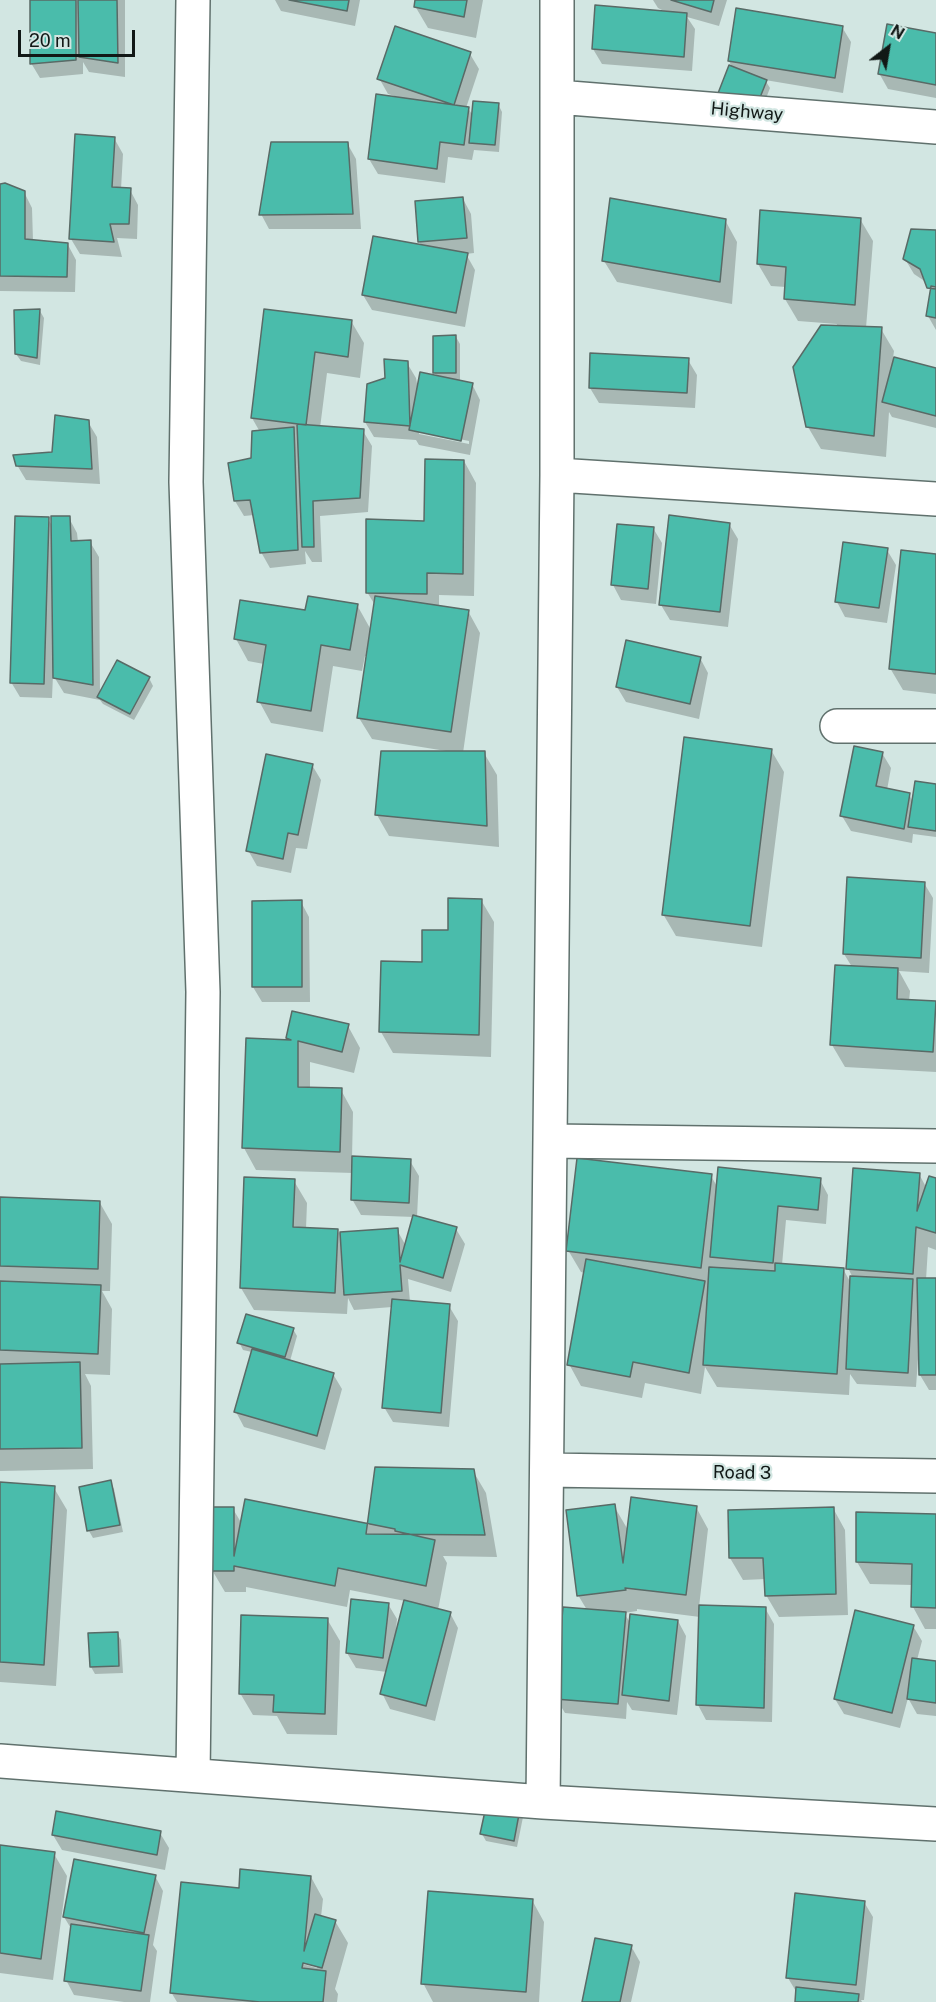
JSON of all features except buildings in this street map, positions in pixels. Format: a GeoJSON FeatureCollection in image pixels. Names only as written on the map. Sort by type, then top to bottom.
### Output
{"type":"FeatureCollection","features":[{"type":"Feature","properties":{"kind":"street"},"geometry":{"type":"LineString","coordinates":[[193,0],[186,482],[203,992],[193,1776]]}},
{"type":"Feature","properties":{"kind":"street"},"geometry":{"type":"LineString","coordinates":[[543,1802],[557,476],[557,0]]}},
{"type":"Feature","properties":{"kind":"street","name":"Highway"},"geometry":{"type":"LineString","coordinates":[[557,97],[936,127]]}},
{"type":"Feature","properties":{"kind":"street"},"geometry":{"type":"LineString","coordinates":[[557,476],[936,499]]}},
{"type":"Feature","properties":{"kind":"street"},"geometry":{"type":"LineString","coordinates":[[837,726],[936,726]]}},
{"type":"Feature","properties":{"kind":"street"},"geometry":{"type":"LineString","coordinates":[[551,1141],[936,1146]]}},
{"type":"Feature","properties":{"kind":"street","name":"Road 3"},"geometry":{"type":"LineString","coordinates":[[547,1470],[936,1476]]}},
{"type":"Feature","properties":{"kind":"street"},"geometry":{"type":"LineString","coordinates":[[0,1761],[543,1802],[936,1824]]}}]}
